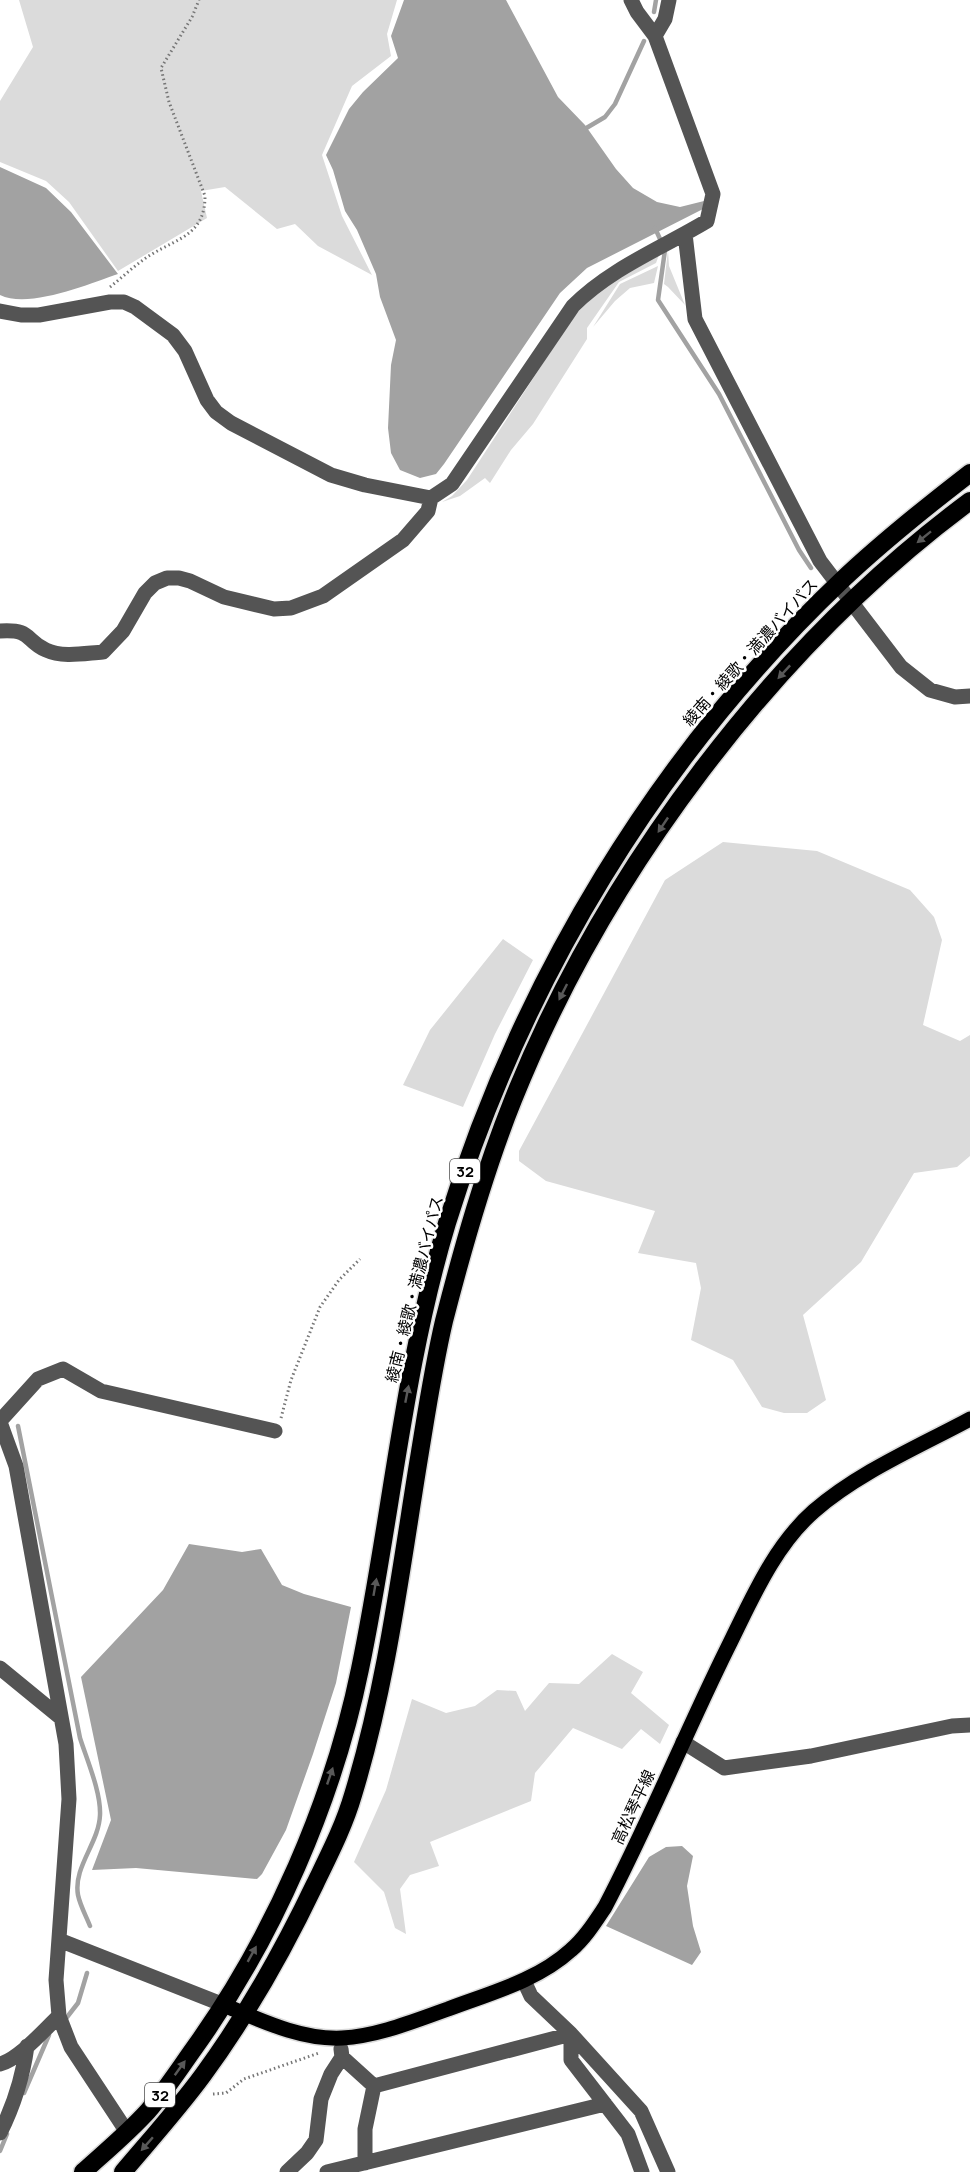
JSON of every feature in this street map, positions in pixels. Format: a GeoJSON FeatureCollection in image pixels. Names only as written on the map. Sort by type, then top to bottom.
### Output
{"type":"FeatureCollection","features":[{"type":"Feature","properties":{"kind":"highway","name":"綾南・綾歌・満濃バイパス"},"geometry":{"type":"LineString","coordinates":[[83,2172],[150,2108],[224,2005],[284,1896],[320,1803],[351,1710],[406,1402],[423,1317],[447,1225],[496,1086],[545,978],[586,905],[646,809],[719,712],[837,584],[970,473]]}},
{"type":"Feature","properties":{"kind":"highway","name":"32"},"geometry":{"type":"LineString","coordinates":[[123,2172],[203,2075],[245,2014],[299,1917],[343,1824],[374,1717],[443,1326],[467,1234],[518,1088],[536,1046],[575,969],[604,917],[665,821],[729,736],[766,692],[850,602],[890,564],[970,501]]}},
{"type":"Feature","properties":{"kind":"main road","name":"高松琴平線"},"geometry":{"type":"LineString","coordinates":[[224,2005],[279,2027],[310,2034],[341,2048],[367,2034],[402,2025],[524,1981],[571,1950],[605,1907],[759,1585],[790,1536],[812,1513],[835,1494],[970,1419]]}},
{"type":"Feature","properties":{"kind":"street"},"geometry":{"type":"LineString","coordinates":[[0,631],[14,630],[26,634],[45,650],[54,652],[104,652],[123,631],[145,593],[155,584],[167,578],[190,581],[234,599],[274,609],[291,609],[323,596],[403,540],[428,511],[431,498],[452,484],[573,306],[591,288],[624,267],[707,221],[713,194],[655,36],[631,0]]}},
{"type":"Feature","properties":{"kind":"street"},"geometry":{"type":"LineString","coordinates":[[655,36],[665,19],[669,0]]}},
{"type":"Feature","properties":{"kind":"street"},"geometry":{"type":"LineString","coordinates":[[685,234],[695,318],[820,561],[902,667],[930,690],[955,697],[970,696]]}},
{"type":"Feature","properties":{"kind":"street"},"geometry":{"type":"LineString","coordinates":[[0,311],[21,315],[39,315],[83,306],[124,302],[135,307],[173,335],[185,351],[207,400],[216,412],[231,423],[331,475],[365,485],[431,498]]}},
{"type":"Feature","properties":{"kind":"street"},"geometry":{"type":"LineString","coordinates":[[127,2132],[71,2047],[61,2021],[56,1980],[69,1799],[66,1744],[16,1466],[0,1421],[38,1379],[63,1369],[101,1392],[275,1431]]}},
{"type":"Feature","properties":{"kind":"street"},"geometry":{"type":"LineString","coordinates":[[0,1668],[61,1718]]}},
{"type":"Feature","properties":{"kind":"street"},"geometry":{"type":"LineString","coordinates":[[682,1742],[724,1768],[811,1756],[952,1726],[970,1725]]}},
{"type":"Feature","properties":{"kind":"street"},"geometry":{"type":"LineString","coordinates":[[59,1940],[224,2005]]}},
{"type":"Feature","properties":{"kind":"street"},"geometry":{"type":"LineString","coordinates":[[524,1981],[531,1996],[571,2034],[641,2111],[668,2172]]}},
{"type":"Feature","properties":{"kind":"street"},"geometry":{"type":"LineString","coordinates":[[0,2064],[6,2062],[61,2021]]}},
{"type":"Feature","properties":{"kind":"street"},"geometry":{"type":"LineString","coordinates":[[374,2086],[571,2034]]}},
{"type":"Feature","properties":{"kind":"street"},"geometry":{"type":"LineString","coordinates":[[571,2034],[571,2060],[628,2134],[642,2172]]}},
{"type":"Feature","properties":{"kind":"street"},"geometry":{"type":"LineString","coordinates":[[0,2133],[20,2082],[27,2046]]}},
{"type":"Feature","properties":{"kind":"street"},"geometry":{"type":"LineString","coordinates":[[287,2172],[307,2153],[316,2140],[321,2099],[341,2048],[374,2086]]}},
{"type":"Feature","properties":{"kind":"street"},"geometry":{"type":"LineString","coordinates":[[365,2163],[365,2129],[374,2086]]}},
{"type":"Feature","properties":{"kind":"street"},"geometry":{"type":"LineString","coordinates":[[327,2172],[604,2104]]}},
{"type":"Feature","properties":{"kind":"path"},"geometry":{"type":"LineString","coordinates":[[83,306],[150,255],[191,234],[205,210],[205,196],[169,102],[161,68],[192,17],[199,0]]}},
{"type":"Feature","properties":{"kind":"path"},"geometry":{"type":"LineString","coordinates":[[275,1431],[281,1418],[291,1380],[320,1307],[339,1280],[360,1259]]}},
{"type":"Feature","properties":{"kind":"path"},"geometry":{"type":"LineString","coordinates":[[213,2094],[226,2093],[244,2079],[294,2061],[341,2048]]}},
{"type":"Feature","properties":{"kind":"shaded area"},"geometry":{"type":"Polygon","coordinates":[[[19,0],[397,0],[387,34],[391,56],[352,86],[322,155],[342,216],[372,275],[318,246],[295,224],[277,229],[225,187],[201,191],[207,218],[118,271],[69,202],[46,181],[0,162],[0,101],[33,47],[19,0]]]}},
{"type":"Feature","properties":{"kind":"shaded area"},"geometry":{"type":"Polygon","coordinates":[[[404,0],[506,0],[558,97],[585,125],[616,169],[633,188],[657,202],[680,207],[704,201],[703,209],[587,268],[560,293],[444,464],[436,474],[420,478],[400,470],[391,453],[388,428],[391,365],[396,340],[380,297],[376,274],[357,230],[345,211],[333,170],[326,155],[349,109],[398,58],[391,36],[404,0]]]}},
{"type":"Feature","properties":{"kind":"shaded area"},"geometry":{"type":"Polygon","coordinates":[[[0,167],[46,188],[71,212],[118,274],[59,294],[27,299],[12,299],[0,295],[0,167]]]}},
{"type":"Feature","properties":{"kind":"shaded area"},"geometry":{"type":"Polygon","coordinates":[[[668,250],[669,266],[685,305],[664,284],[668,250]]]}},
{"type":"Feature","properties":{"kind":"shaded area"},"geometry":{"type":"Polygon","coordinates":[[[659,255],[656,263],[619,282],[587,328],[587,339],[533,424],[511,450],[490,483],[485,478],[460,496],[442,502],[452,496],[467,480],[573,317],[598,291],[659,255]]]}},
{"type":"Feature","properties":{"kind":"shaded area"},"geometry":{"type":"Polygon","coordinates":[[[658,266],[654,283],[630,288],[615,301],[593,327],[620,284],[658,266]]]}},
{"type":"Feature","properties":{"kind":"shaded area"},"geometry":{"type":"Polygon","coordinates":[[[723,842],[817,851],[910,890],[934,917],[942,940],[923,1025],[960,1041],[970,1035],[970,1156],[957,1167],[914,1173],[861,1262],[803,1315],[826,1400],[807,1413],[784,1413],[762,1407],[733,1360],[691,1340],[701,1288],[696,1263],[638,1253],[655,1211],[546,1181],[519,1161],[519,1151],[665,880],[723,842]]]}},
{"type":"Feature","properties":{"kind":"shaded area"},"geometry":{"type":"Polygon","coordinates":[[[503,939],[533,960],[495,1034],[463,1107],[403,1085],[430,1030],[503,939]]]}},
{"type":"Feature","properties":{"kind":"shaded area"},"geometry":{"type":"Polygon","coordinates":[[[189,1544],[242,1552],[261,1549],[282,1585],[304,1594],[351,1607],[336,1683],[313,1754],[286,1830],[257,1879],[136,1868],[92,1870],[111,1820],[81,1677],[163,1590],[189,1544]]]}},
{"type":"Feature","properties":{"kind":"shaded area"},"geometry":{"type":"Polygon","coordinates":[[[612,1654],[643,1672],[631,1693],[669,1725],[660,1744],[641,1729],[622,1749],[573,1728],[535,1773],[531,1801],[430,1842],[439,1866],[410,1875],[400,1889],[406,1934],[395,1928],[384,1892],[354,1862],[386,1790],[412,1699],[446,1713],[475,1706],[497,1690],[516,1691],[525,1711],[549,1683],[579,1684],[612,1654]]]}},
{"type":"Feature","properties":{"kind":"shaded area"},"geometry":{"type":"Polygon","coordinates":[[[682,1846],[693,1856],[687,1886],[693,1926],[701,1952],[692,1965],[606,1926],[649,1857],[666,1847],[682,1846]]]}},
{"type":"Feature","properties":{"kind":"waterway"},"geometry":{"type":"LineString","coordinates":[[654,12],[656,0]]}},
{"type":"Feature","properties":{"kind":"waterway"},"geometry":{"type":"LineString","coordinates":[[583,130],[605,117],[615,104],[644,41]]}},
{"type":"Feature","properties":{"kind":"waterway"},"geometry":{"type":"LineString","coordinates":[[655,228],[665,250],[658,300],[719,394],[799,550],[811,568]]}},
{"type":"Feature","properties":{"kind":"waterway"},"geometry":{"type":"LineString","coordinates":[[18,1426],[80,1738],[100,1806],[99,1825],[82,1865],[77,1885],[79,1899],[90,1926]]}},
{"type":"Feature","properties":{"kind":"waterway"},"geometry":{"type":"LineString","coordinates":[[64,2021],[78,2003],[87,1973]]}},
{"type":"Feature","properties":{"kind":"waterway"},"geometry":{"type":"LineString","coordinates":[[24,2093],[49,2035]]}},
{"type":"Feature","properties":{"kind":"waterway"},"geometry":{"type":"LineString","coordinates":[[0,2151],[7,2134]]}}]}
